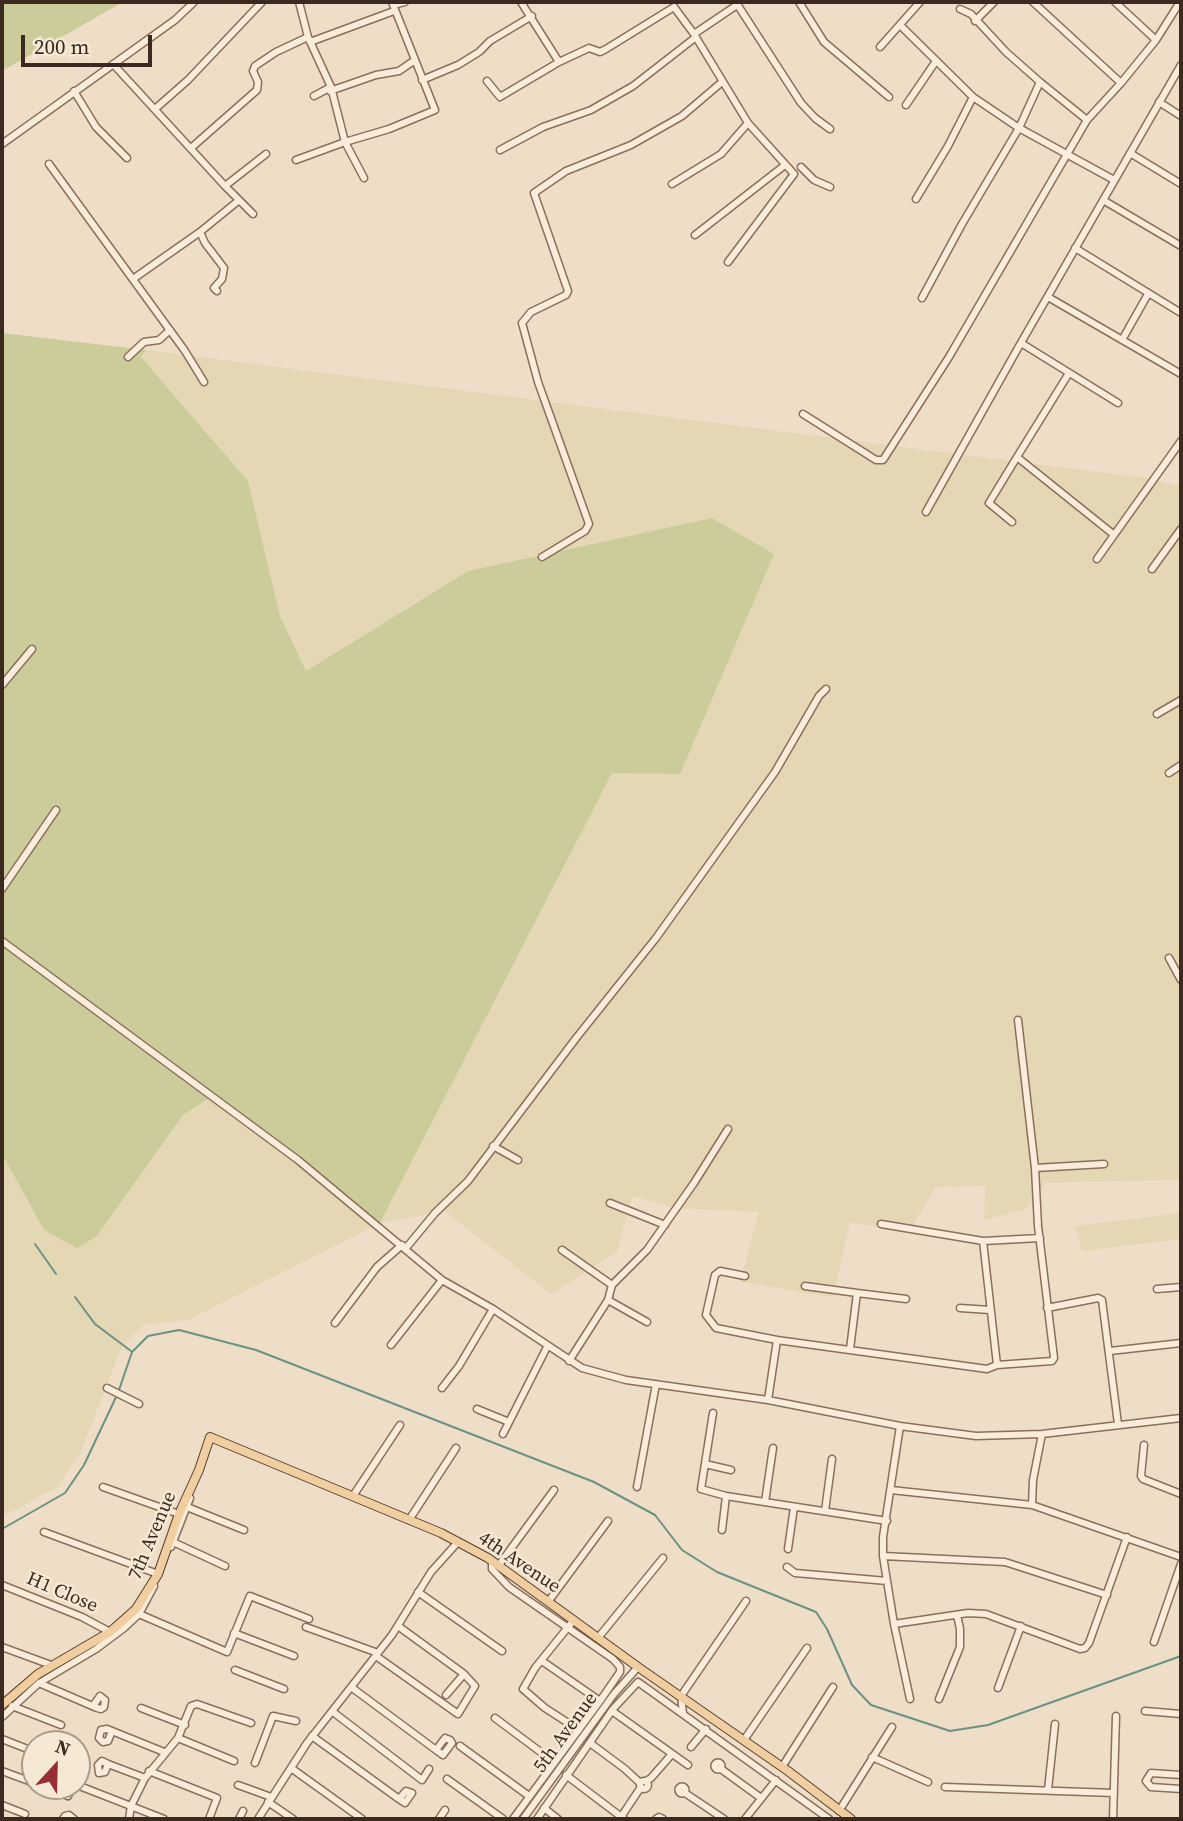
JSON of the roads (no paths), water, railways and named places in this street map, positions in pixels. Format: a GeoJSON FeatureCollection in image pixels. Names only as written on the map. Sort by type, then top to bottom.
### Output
{"type":"FeatureCollection","features":[{"type":"Feature","properties":{"kind":"main road","name":"4th Avenue"},"geometry":{"type":"LineString","coordinates":[[210,1437],[409,1520],[458,1542],[495,1563],[851,1819]]}},
{"type":"Feature","properties":{"kind":"main road","name":"7th Avenue"},"geometry":{"type":"LineString","coordinates":[[2,1704],[51,1665],[110,1632],[136,1609],[158,1574],[210,1437]]}},
{"type":"Feature","properties":{"kind":"street"},"geometry":{"type":"LineString","coordinates":[[2,144],[175,20],[194,2]]}},
{"type":"Feature","properties":{"kind":"street"},"geometry":{"type":"LineString","coordinates":[[155,109],[188,80],[262,2]]}},
{"type":"Feature","properties":{"kind":"street"},"geometry":{"type":"LineString","coordinates":[[299,2],[309,39],[330,89],[345,142],[364,178]]}},
{"type":"Feature","properties":{"kind":"street"},"geometry":{"type":"LineString","coordinates":[[191,148],[257,90],[258,82],[253,71],[255,66],[276,52],[405,2]]}},
{"type":"Feature","properties":{"kind":"street"},"geometry":{"type":"LineString","coordinates":[[521,2],[559,62]]}},
{"type":"Feature","properties":{"kind":"street"},"geometry":{"type":"LineString","coordinates":[[799,2],[824,42],[889,97]]}},
{"type":"Feature","properties":{"kind":"street"},"geometry":{"type":"LineString","coordinates":[[880,47],[920,2]]}},
{"type":"Feature","properties":{"kind":"street"},"geometry":{"type":"LineString","coordinates":[[975,21],[995,2]]}},
{"type":"Feature","properties":{"kind":"street"},"geometry":{"type":"LineString","coordinates":[[1033,2],[1121,83]]}},
{"type":"Feature","properties":{"kind":"street"},"geometry":{"type":"LineString","coordinates":[[1115,2],[1156,40]]}},
{"type":"Feature","properties":{"kind":"street"},"geometry":{"type":"LineString","coordinates":[[803,414],[876,460],[884,460],[949,357],[1087,120],[1156,40],[1180,2]]}},
{"type":"Feature","properties":{"kind":"street"},"geometry":{"type":"LineString","coordinates":[[500,149],[543,127],[591,110],[634,86],[737,3],[801,103],[830,129]]}},
{"type":"Feature","properties":{"kind":"street"},"geometry":{"type":"LineString","coordinates":[[487,81],[500,97],[559,62],[589,48],[600,52],[606,50],[672,4],[695,35],[748,123],[794,174]]}},
{"type":"Feature","properties":{"kind":"street"},"geometry":{"type":"LineString","coordinates":[[296,160],[389,129],[435,110],[393,6]]}},
{"type":"Feature","properties":{"kind":"street"},"geometry":{"type":"LineString","coordinates":[[960,9],[971,14],[975,21],[1040,82],[1087,120]]}},
{"type":"Feature","properties":{"kind":"street"},"geometry":{"type":"LineString","coordinates":[[422,80],[458,65],[480,52],[490,41],[532,16]]}},
{"type":"Feature","properties":{"kind":"street"},"geometry":{"type":"LineString","coordinates":[[900,25],[974,97],[1019,128],[1114,180]]}},
{"type":"Feature","properties":{"kind":"street"},"geometry":{"type":"LineString","coordinates":[[314,96],[376,75],[399,71],[415,60]]}},
{"type":"Feature","properties":{"kind":"street"},"geometry":{"type":"LineString","coordinates":[[906,105],[936,61]]}},
{"type":"Feature","properties":{"kind":"street"},"geometry":{"type":"LineString","coordinates":[[113,64],[253,214]]}},
{"type":"Feature","properties":{"kind":"street"},"geometry":{"type":"LineString","coordinates":[[926,512],[1181,65]]}},
{"type":"Feature","properties":{"kind":"street"},"geometry":{"type":"LineString","coordinates":[[542,557],[585,531],[589,524],[538,382],[522,323],[531,312],[566,295],[568,291],[534,193],[566,171],[631,145],[682,116],[722,82]]}},
{"type":"Feature","properties":{"kind":"street"},"geometry":{"type":"LineString","coordinates":[[922,298],[1019,128],[1040,82]]}},
{"type":"Feature","properties":{"kind":"street"},"geometry":{"type":"LineString","coordinates":[[74,91],[96,127],[127,158]]}},
{"type":"Feature","properties":{"kind":"street"},"geometry":{"type":"LineString","coordinates":[[916,199],[974,97]]}},
{"type":"Feature","properties":{"kind":"street"},"geometry":{"type":"LineString","coordinates":[[1159,102],[1181,116]]}},
{"type":"Feature","properties":{"kind":"street"},"geometry":{"type":"LineString","coordinates":[[673,184],[721,154],[748,123]]}},
{"type":"Feature","properties":{"kind":"street"},"geometry":{"type":"LineString","coordinates":[[1129,153],[1181,184]]}},
{"type":"Feature","properties":{"kind":"street"},"geometry":{"type":"LineString","coordinates":[[225,186],[266,154]]}},
{"type":"Feature","properties":{"kind":"street"},"geometry":{"type":"LineString","coordinates":[[49,164],[170,330],[204,382]]}},
{"type":"Feature","properties":{"kind":"street"},"geometry":{"type":"LineString","coordinates":[[728,262],[804,164],[814,180],[830,187]]}},
{"type":"Feature","properties":{"kind":"street"},"geometry":{"type":"LineString","coordinates":[[695,235],[785,165]]}},
{"type":"Feature","properties":{"kind":"street"},"geometry":{"type":"LineString","coordinates":[[1103,200],[1181,246]]}},
{"type":"Feature","properties":{"kind":"street"},"geometry":{"type":"LineString","coordinates":[[133,279],[200,232],[238,201]]}},
{"type":"Feature","properties":{"kind":"street"},"geometry":{"type":"LineString","coordinates":[[200,232],[224,268],[222,279],[214,288],[217,291]]}},
{"type":"Feature","properties":{"kind":"street"},"geometry":{"type":"LineString","coordinates":[[1075,248],[1181,313]]}},
{"type":"Feature","properties":{"kind":"street"},"geometry":{"type":"LineString","coordinates":[[1122,340],[1148,294]]}},
{"type":"Feature","properties":{"kind":"street"},"geometry":{"type":"LineString","coordinates":[[1048,297],[1181,374]]}},
{"type":"Feature","properties":{"kind":"street"},"geometry":{"type":"LineString","coordinates":[[128,357],[144,342],[159,340],[170,330]]}},
{"type":"Feature","properties":{"kind":"street"},"geometry":{"type":"LineString","coordinates":[[1021,343],[1118,403]]}},
{"type":"Feature","properties":{"kind":"street"},"geometry":{"type":"LineString","coordinates":[[1012,522],[989,503],[1069,373]]}},
{"type":"Feature","properties":{"kind":"street"},"geometry":{"type":"LineString","coordinates":[[1097,559],[1181,441]]}},
{"type":"Feature","properties":{"kind":"street"},"geometry":{"type":"LineString","coordinates":[[1017,457],[1114,534]]}},
{"type":"Feature","properties":{"kind":"street"},"geometry":{"type":"LineString","coordinates":[[1152,569],[1181,529]]}},
{"type":"Feature","properties":{"kind":"street"},"geometry":{"type":"LineString","coordinates":[[2,685],[32,649]]}},
{"type":"Feature","properties":{"kind":"street"},"geometry":{"type":"LineString","coordinates":[[335,1322],[377,1267],[404,1246],[468,1181],[662,930],[775,772],[818,696],[826,689]]}},
{"type":"Feature","properties":{"kind":"street"},"geometry":{"type":"LineString","coordinates":[[1157,714],[1181,700]]}},
{"type":"Feature","properties":{"kind":"street"},"geometry":{"type":"LineString","coordinates":[[1169,773],[1181,765]]}},
{"type":"Feature","properties":{"kind":"street"},"geometry":{"type":"LineString","coordinates":[[2,889],[56,810]]}},
{"type":"Feature","properties":{"kind":"street"},"geometry":{"type":"LineString","coordinates":[[2,941],[298,1160],[442,1280],[493,1309],[569,1361],[593,1372],[768,1400],[901,1426],[976,1436],[1042,1434],[1181,1418]]}},
{"type":"Feature","properties":{"kind":"street"},"geometry":{"type":"LineString","coordinates":[[1169,958],[1181,980]]}},
{"type":"Feature","properties":{"kind":"street"},"geometry":{"type":"LineString","coordinates":[[745,1276],[717,1272],[706,1315],[716,1328],[777,1340],[987,1368],[1052,1361],[1054,1358],[1018,1020]]}},
{"type":"Feature","properties":{"kind":"street"},"geometry":{"type":"LineString","coordinates":[[569,1361],[608,1300],[612,1285],[647,1250],[728,1129]]}},
{"type":"Feature","properties":{"kind":"street"},"geometry":{"type":"LineString","coordinates":[[493,1146],[518,1160]]}},
{"type":"Feature","properties":{"kind":"street"},"geometry":{"type":"LineString","coordinates":[[1035,1168],[1104,1164]]}},
{"type":"Feature","properties":{"kind":"street"},"geometry":{"type":"LineString","coordinates":[[610,1203],[664,1225]]}},
{"type":"Feature","properties":{"kind":"street"},"geometry":{"type":"LineString","coordinates":[[881,1224],[983,1241],[1040,1238]]}},
{"type":"Feature","properties":{"kind":"street"},"geometry":{"type":"LineString","coordinates":[[983,1241],[997,1365]]}},
{"type":"Feature","properties":{"kind":"street"},"geometry":{"type":"LineString","coordinates":[[562,1250],[612,1285]]}},
{"type":"Feature","properties":{"kind":"street"},"geometry":{"type":"LineString","coordinates":[[391,1345],[442,1280]]}},
{"type":"Feature","properties":{"kind":"street"},"geometry":{"type":"LineString","coordinates":[[806,1286],[906,1299]]}},
{"type":"Feature","properties":{"kind":"street"},"geometry":{"type":"LineString","coordinates":[[1157,1289],[1181,1287]]}},
{"type":"Feature","properties":{"kind":"street"},"geometry":{"type":"LineString","coordinates":[[849,1349],[857,1293]]}},
{"type":"Feature","properties":{"kind":"street"},"geometry":{"type":"LineString","coordinates":[[1047,1308],[1098,1298],[1102,1300],[1118,1424]]}},
{"type":"Feature","properties":{"kind":"street"},"geometry":{"type":"LineString","coordinates":[[608,1300],[647,1322]]}},
{"type":"Feature","properties":{"kind":"street"},"geometry":{"type":"LineString","coordinates":[[960,1308],[990,1310]]}},
{"type":"Feature","properties":{"kind":"street"},"geometry":{"type":"LineString","coordinates":[[442,1388],[459,1366],[493,1309]]}},
{"type":"Feature","properties":{"kind":"street"},"geometry":{"type":"LineString","coordinates":[[768,1400],[777,1340]]}},
{"type":"Feature","properties":{"kind":"street"},"geometry":{"type":"LineString","coordinates":[[1110,1351],[1181,1343]]}},
{"type":"Feature","properties":{"kind":"street"},"geometry":{"type":"LineString","coordinates":[[503,1434],[547,1347]]}},
{"type":"Feature","properties":{"kind":"street"},"geometry":{"type":"LineString","coordinates":[[637,1487],[656,1384]]}},
{"type":"Feature","properties":{"kind":"street"},"geometry":{"type":"LineString","coordinates":[[107,1388],[139,1404]]}},
{"type":"Feature","properties":{"kind":"street"},"geometry":{"type":"LineString","coordinates":[[477,1409],[509,1422]]}},
{"type":"Feature","properties":{"kind":"street"},"geometry":{"type":"LineString","coordinates":[[713,1413],[701,1489],[726,1496],[887,1521]]}},
{"type":"Feature","properties":{"kind":"street"},"geometry":{"type":"LineString","coordinates":[[353,1496],[400,1425]]}},
{"type":"Feature","properties":{"kind":"street"},"geometry":{"type":"LineString","coordinates":[[901,1426],[883,1537],[883,1556],[909,1699]]}},
{"type":"Feature","properties":{"kind":"street"},"geometry":{"type":"LineString","coordinates":[[1032,1505],[1033,1480],[1042,1434]]}},
{"type":"Feature","properties":{"kind":"street"},"geometry":{"type":"LineString","coordinates":[[1144,1445],[1143,1479],[1181,1494]]}},
{"type":"Feature","properties":{"kind":"street"},"geometry":{"type":"LineString","coordinates":[[409,1520],[456,1448]]}},
{"type":"Feature","properties":{"kind":"street"},"geometry":{"type":"LineString","coordinates":[[765,1502],[774,1448]]}},
{"type":"Feature","properties":{"kind":"street"},"geometry":{"type":"LineString","coordinates":[[825,1511],[832,1458]]}},
{"type":"Feature","properties":{"kind":"street"},"geometry":{"type":"LineString","coordinates":[[705,1464],[732,1470]]}},
{"type":"Feature","properties":{"kind":"street"},"geometry":{"type":"LineString","coordinates":[[2,1717],[39,1684],[113,1637],[138,1614],[152,1591],[173,1542],[199,1470]]}},
{"type":"Feature","properties":{"kind":"street"},"geometry":{"type":"LineString","coordinates":[[103,1487],[179,1514]]}},
{"type":"Feature","properties":{"kind":"street"},"geometry":{"type":"LineString","coordinates":[[513,1819],[588,1718],[602,1705],[620,1672],[620,1667],[509,1587],[492,1569],[554,1490]]}},
{"type":"Feature","properties":{"kind":"street"},"geometry":{"type":"LineString","coordinates":[[891,1490],[1032,1505],[1181,1557]]}},
{"type":"Feature","properties":{"kind":"street"},"geometry":{"type":"LineString","coordinates":[[722,1531],[726,1496]]}},
{"type":"Feature","properties":{"kind":"street"},"geometry":{"type":"LineString","coordinates":[[187,1507],[244,1530]]}},
{"type":"Feature","properties":{"kind":"street"},"geometry":{"type":"LineString","coordinates":[[788,1549],[794,1507]]}},
{"type":"Feature","properties":{"kind":"street"},"geometry":{"type":"LineString","coordinates":[[548,1602],[608,1521]]}},
{"type":"Feature","properties":{"kind":"street"},"geometry":{"type":"LineString","coordinates":[[44,1532],[158,1574]]}},
{"type":"Feature","properties":{"kind":"street"},"geometry":{"type":"LineString","coordinates":[[894,1624],[957,1615],[986,1614],[1080,1649],[1085,1648],[1127,1537]]}},
{"type":"Feature","properties":{"kind":"street"},"geometry":{"type":"LineString","coordinates":[[173,1542],[225,1566]]}},
{"type":"Feature","properties":{"kind":"street"},"geometry":{"type":"LineString","coordinates":[[258,1819],[312,1736],[377,1654],[418,1592],[458,1542]]}},
{"type":"Feature","properties":{"kind":"street"},"geometry":{"type":"LineString","coordinates":[[883,1556],[1005,1562],[1107,1595]]}},
{"type":"Feature","properties":{"kind":"street"},"geometry":{"type":"LineString","coordinates":[[598,1638],[663,1558]]}},
{"type":"Feature","properties":{"kind":"street"},"geometry":{"type":"LineString","coordinates":[[1153,1642],[1181,1564]]}},
{"type":"Feature","properties":{"kind":"street"},"geometry":{"type":"LineString","coordinates":[[787,1567],[795,1573],[887,1581]]}},
{"type":"Feature","properties":{"kind":"street","name":"H1 Close"},"geometry":{"type":"LineString","coordinates":[[2,1585],[82,1616],[110,1632]]}},
{"type":"Feature","properties":{"kind":"street"},"geometry":{"type":"LineString","coordinates":[[418,1592],[502,1651]]}},
{"type":"Feature","properties":{"kind":"street"},"geometry":{"type":"LineString","coordinates":[[138,1614],[227,1652],[250,1596],[309,1619]]}},
{"type":"Feature","properties":{"kind":"street"},"geometry":{"type":"LineString","coordinates":[[683,1713],[681,1696],[746,1601]]}},
{"type":"Feature","properties":{"kind":"street"},"geometry":{"type":"LineString","coordinates":[[939,1699],[960,1647],[957,1615]]}},
{"type":"Feature","properties":{"kind":"street"},"geometry":{"type":"LineString","coordinates":[[577,1623],[567,1629],[523,1685],[523,1689],[545,1708],[579,1730]]}},
{"type":"Feature","properties":{"kind":"street"},"geometry":{"type":"LineString","coordinates":[[575,1634],[577,1623]]}},
{"type":"Feature","properties":{"kind":"street"},"geometry":{"type":"LineString","coordinates":[[306,1627],[377,1654],[458,1714],[475,1686],[464,1674],[398,1626]]}},
{"type":"Feature","properties":{"kind":"street"},"geometry":{"type":"LineString","coordinates":[[998,1688],[1021,1626]]}},
{"type":"Feature","properties":{"kind":"street"},"geometry":{"type":"LineString","coordinates":[[234,1633],[294,1656]]}},
{"type":"Feature","properties":{"kind":"street"},"geometry":{"type":"LineString","coordinates":[[596,1648],[608,1645]]}},
{"type":"Feature","properties":{"kind":"street"},"geometry":{"type":"LineString","coordinates":[[2,1647],[51,1665]]}},
{"type":"Feature","properties":{"kind":"street"},"geometry":{"type":"LineString","coordinates":[[744,1740],[807,1648]]}},
{"type":"Feature","properties":{"kind":"street"},"geometry":{"type":"LineString","coordinates":[[542,1661],[602,1705]]}},
{"type":"Feature","properties":{"kind":"street","name":"5th Avenue"},"geometry":{"type":"LineString","coordinates":[[523,1819],[602,1705],[638,1667]]}},
{"type":"Feature","properties":{"kind":"street"},"geometry":{"type":"LineString","coordinates":[[235,1670],[284,1689]]}},
{"type":"Feature","properties":{"kind":"street"},"geometry":{"type":"LineString","coordinates":[[446,1695],[464,1674]]}},
{"type":"Feature","properties":{"kind":"street"},"geometry":{"type":"LineString","coordinates":[[537,1819],[613,1710],[638,1682],[829,1819]]}},
{"type":"Feature","properties":{"kind":"street"},"geometry":{"type":"LineString","coordinates":[[39,1684],[93,1706]]}},
{"type":"Feature","properties":{"kind":"street"},"geometry":{"type":"LineString","coordinates":[[351,1687],[436,1750]]}},
{"type":"Feature","properties":{"kind":"street"},"geometry":{"type":"LineString","coordinates":[[782,1767],[833,1687]]}},
{"type":"Feature","properties":{"kind":"street"},"geometry":{"type":"LineString","coordinates":[[613,1710],[614,1694]]}},
{"type":"Feature","properties":{"kind":"street"},"geometry":{"type":"LineString","coordinates":[[129,1819],[131,1806],[147,1774],[178,1738],[193,1704],[251,1723]]}},
{"type":"Feature","properties":{"kind":"street"},"geometry":{"type":"LineString","coordinates":[[12,1706],[61,1725]]}},
{"type":"Feature","properties":{"kind":"street"},"geometry":{"type":"LineString","coordinates":[[141,1708],[185,1725]]}},
{"type":"Feature","properties":{"kind":"street"},"geometry":{"type":"LineString","coordinates":[[613,1710],[688,1765]]}},
{"type":"Feature","properties":{"kind":"street"},"geometry":{"type":"LineString","coordinates":[[1145,1711],[1181,1714]]}},
{"type":"Feature","properties":{"kind":"street"},"geometry":{"type":"LineString","coordinates":[[333,1712],[416,1775]]}},
{"type":"Feature","properties":{"kind":"street"},"geometry":{"type":"LineString","coordinates":[[255,1763],[273,1716],[296,1721]]}},
{"type":"Feature","properties":{"kind":"street"},"geometry":{"type":"LineString","coordinates":[[1113,1819],[1116,1716]]}},
{"type":"Feature","properties":{"kind":"street"},"geometry":{"type":"LineString","coordinates":[[495,1718],[554,1762]]}},
{"type":"Feature","properties":{"kind":"street"},"geometry":{"type":"LineString","coordinates":[[1048,1790],[1055,1724]]}},
{"type":"Feature","properties":{"kind":"street"},"geometry":{"type":"LineString","coordinates":[[839,1811],[892,1727]]}},
{"type":"Feature","properties":{"kind":"street"},"geometry":{"type":"LineString","coordinates":[[691,1747],[706,1729]]}},
{"type":"Feature","properties":{"kind":"street"},"geometry":{"type":"LineString","coordinates":[[112,1731],[164,1752]]}},
{"type":"Feature","properties":{"kind":"street"},"geometry":{"type":"LineString","coordinates":[[312,1736],[399,1799]]}},
{"type":"Feature","properties":{"kind":"street"},"geometry":{"type":"LineString","coordinates":[[178,1738],[234,1761]]}},
{"type":"Feature","properties":{"kind":"street"},"geometry":{"type":"LineString","coordinates":[[2,1739],[21,1746]]}},
{"type":"Feature","properties":{"kind":"street"},"geometry":{"type":"LineString","coordinates":[[590,1743],[642,1784]]}},
{"type":"Feature","properties":{"kind":"street"},"geometry":{"type":"LineString","coordinates":[[460,1746],[529,1796]]}},
{"type":"Feature","properties":{"kind":"street"},"geometry":{"type":"LineString","coordinates":[[566,1776],[623,1818],[642,1784],[651,1778],[672,1754]]}},
{"type":"Feature","properties":{"kind":"street"},"geometry":{"type":"LineString","coordinates":[[872,1757],[928,1783]]}},
{"type":"Feature","properties":{"kind":"street"},"geometry":{"type":"LineString","coordinates":[[108,1764],[215,1796],[217,1801],[209,1819]]}},
{"type":"Feature","properties":{"kind":"street"},"geometry":{"type":"LineString","coordinates":[[291,1768],[362,1819]]}},
{"type":"Feature","properties":{"kind":"street"},"geometry":{"type":"LineString","coordinates":[[721,1769],[761,1798]]}},
{"type":"Feature","properties":{"kind":"street"},"geometry":{"type":"LineString","coordinates":[[2,1770],[21,1778]]}},
{"type":"Feature","properties":{"kind":"street"},"geometry":{"type":"LineString","coordinates":[[1181,1775],[1151,1773],[1146,1781],[1151,1787],[1181,1790]]}},
{"type":"Feature","properties":{"kind":"street"},"geometry":{"type":"LineString","coordinates":[[447,1779],[503,1819]]}},
{"type":"Feature","properties":{"kind":"street"},"geometry":{"type":"LineString","coordinates":[[758,1819],[747,1816],[776,1780]]}},
{"type":"Feature","properties":{"kind":"street"},"geometry":{"type":"LineString","coordinates":[[238,1786],[269,1800],[293,1819]]}},
{"type":"Feature","properties":{"kind":"street"},"geometry":{"type":"LineString","coordinates":[[945,1787],[1114,1793]]}},
{"type":"Feature","properties":{"kind":"street"},"geometry":{"type":"LineString","coordinates":[[91,1792],[164,1819]]}},
{"type":"Feature","properties":{"kind":"street"},"geometry":{"type":"LineString","coordinates":[[685,1793],[724,1819]]}},
{"type":"Feature","properties":{"kind":"street"},"geometry":{"type":"LineString","coordinates":[[2,1805],[25,1814]]}},
{"type":"Feature","properties":{"kind":"street"},"geometry":{"type":"LineString","coordinates":[[544,1808],[558,1819]]}},
{"type":"Feature","properties":{"kind":"street"},"geometry":{"type":"LineString","coordinates":[[439,1819],[445,1810]]}},
{"type":"Feature","properties":{"kind":"street"},"geometry":{"type":"LineString","coordinates":[[239,1819],[243,1811]]}},
{"type":"Feature","properties":{"kind":"street"},"geometry":{"type":"LineString","coordinates":[[63,1819],[69,1815],[75,1819]]}},
{"type":"Feature","properties":{"kind":"street"},"geometry":{"type":"LineString","coordinates":[[656,1819],[663,1819]]}},
{"type":"Feature","properties":{"kind":"waterway"},"geometry":{"type":"LineString","coordinates":[[35,1244],[56,1274]]}},
{"type":"Feature","properties":{"kind":"waterway"},"geometry":{"type":"LineString","coordinates":[[75,1297],[95,1324],[131,1351]]}},
{"type":"Feature","properties":{"kind":"waterway"},"geometry":{"type":"LineString","coordinates":[[119,1390],[132,1352],[148,1336],[179,1330],[256,1350],[594,1482],[655,1515],[682,1550],[717,1572],[816,1612],[827,1629],[852,1685],[871,1705],[950,1731],[988,1725],[1181,1656]]}},
{"type":"Feature","properties":{"kind":"waterway"},"geometry":{"type":"LineString","coordinates":[[2,1529],[65,1493],[84,1465],[117,1395]]}}]}
